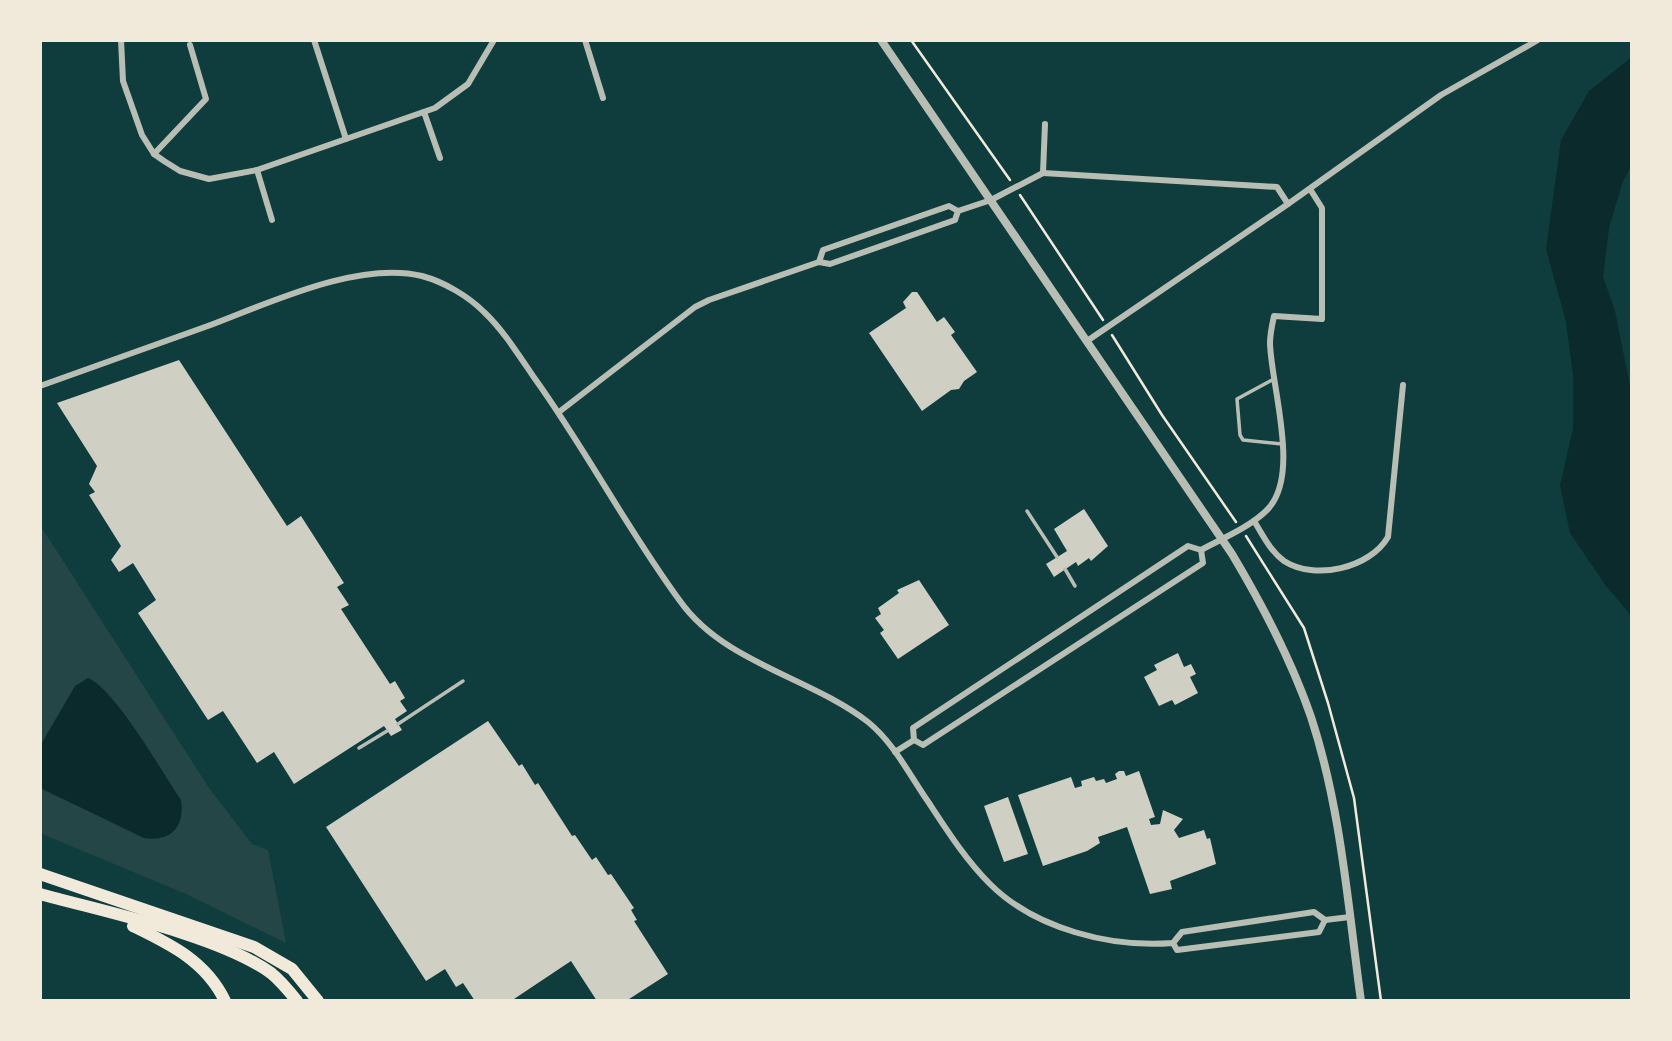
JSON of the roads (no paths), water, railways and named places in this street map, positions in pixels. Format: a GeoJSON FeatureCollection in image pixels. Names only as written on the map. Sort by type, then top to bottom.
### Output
{"type":"FeatureCollection","features":[{"type":"Feature","properties":{"kind":"highway"},"geometry":{"type":"LineString","coordinates":[[40,874],[254,947],[292,969],[318,1001]]}},
{"type":"Feature","properties":{"kind":"highway"},"geometry":{"type":"LineString","coordinates":[[40,894],[237,954],[271,974],[297,1001]]}},
{"type":"Feature","properties":{"kind":"highway"},"geometry":{"type":"LineString","coordinates":[[101,911],[175,947],[209,975],[225,1001]]}},
{"type":"Feature","properties":{"kind":"street"},"geometry":{"type":"LineString","coordinates":[[121,40],[122,81],[142,135],[154,154],[180,171],[209,179],[257,170],[424,112],[449,100],[468,84],[494,40]]}},
{"type":"Feature","properties":{"kind":"street"},"geometry":{"type":"LineString","coordinates":[[314,40],[346,139]]}},
{"type":"Feature","properties":{"kind":"street"},"geometry":{"type":"LineString","coordinates":[[585,40],[603,98]]}},
{"type":"Feature","properties":{"kind":"street"},"geometry":{"type":"LineString","coordinates":[[881,40],[1221,539],[1263,606],[1289,660],[1311,717],[1327,775],[1361,1001]]}},
{"type":"Feature","properties":{"kind":"street"},"geometry":{"type":"LineString","coordinates":[[1087,341],[1310,189],[1441,94],[1538,40]]}},
{"type":"Feature","properties":{"kind":"street"},"geometry":{"type":"LineString","coordinates":[[154,154],[206,99],[190,45]]}},
{"type":"Feature","properties":{"kind":"street"},"geometry":{"type":"LineString","coordinates":[[424,112],[440,158]]}},
{"type":"Feature","properties":{"kind":"street"},"geometry":{"type":"LineString","coordinates":[[1043,173],[1045,124]]}},
{"type":"Feature","properties":{"kind":"street"},"geometry":{"type":"LineString","coordinates":[[257,170],[272,220]]}},
{"type":"Feature","properties":{"kind":"street"},"geometry":{"type":"LineString","coordinates":[[819,262],[822,250],[949,206],[958,211],[991,200],[1043,173],[1277,187],[1288,204]]}},
{"type":"Feature","properties":{"kind":"street"},"geometry":{"type":"LineString","coordinates":[[914,740],[913,728],[1188,547],[1201,550],[1254,521],[1268,509],[1278,495],[1283,473],[1270,339],[1274,316],[1322,319],[1322,208],[1310,189]]}},
{"type":"Feature","properties":{"kind":"street"},"geometry":{"type":"LineString","coordinates":[[559,412],[695,307],[819,262],[830,264],[955,220],[958,211]]}},
{"type":"Feature","properties":{"kind":"street"},"geometry":{"type":"LineString","coordinates":[[40,386],[328,283],[401,273],[422,276],[450,287],[483,311],[559,412],[681,604],[710,633],[746,655],[840,702],[885,737],[966,858],[1004,895],[1032,914],[1062,928],[1112,940],[1172,943]]}},
{"type":"Feature","properties":{"kind":"street"},"geometry":{"type":"LineString","coordinates":[[1254,521],[1268,544],[1286,563],[1331,569],[1364,562],[1374,555],[1388,537],[1403,385]]}},
{"type":"Feature","properties":{"kind":"street"},"geometry":{"type":"LineString","coordinates":[[914,740],[923,745],[1203,563],[1201,550]]}},
{"type":"Feature","properties":{"kind":"street"},"geometry":{"type":"LineString","coordinates":[[895,752],[914,740]]}},
{"type":"Feature","properties":{"kind":"street"},"geometry":{"type":"LineString","coordinates":[[1172,943],[1182,932],[1300,914],[1314,912],[1325,920],[1350,917]]}},
{"type":"Feature","properties":{"kind":"street"},"geometry":{"type":"LineString","coordinates":[[1172,943],[1177,950],[1319,932],[1325,920]]}},
{"type":"Feature","properties":{"kind":"lane"},"geometry":{"type":"LineString","coordinates":[[1274,379],[1237,400],[1240,435],[1243,440],[1282,444]]}},
{"type":"Feature","properties":{"kind":"lane"},"geometry":{"type":"LineString","coordinates":[[1027,511],[1057,557]]}},
{"type":"Feature","properties":{"kind":"lane"},"geometry":{"type":"LineString","coordinates":[[1065,569],[1075,586]]}},
{"type":"Feature","properties":{"kind":"lane"},"geometry":{"type":"LineString","coordinates":[[398,724],[463,681]]}},
{"type":"Feature","properties":{"kind":"lane"},"geometry":{"type":"LineString","coordinates":[[359,748],[387,731]]}}]}
